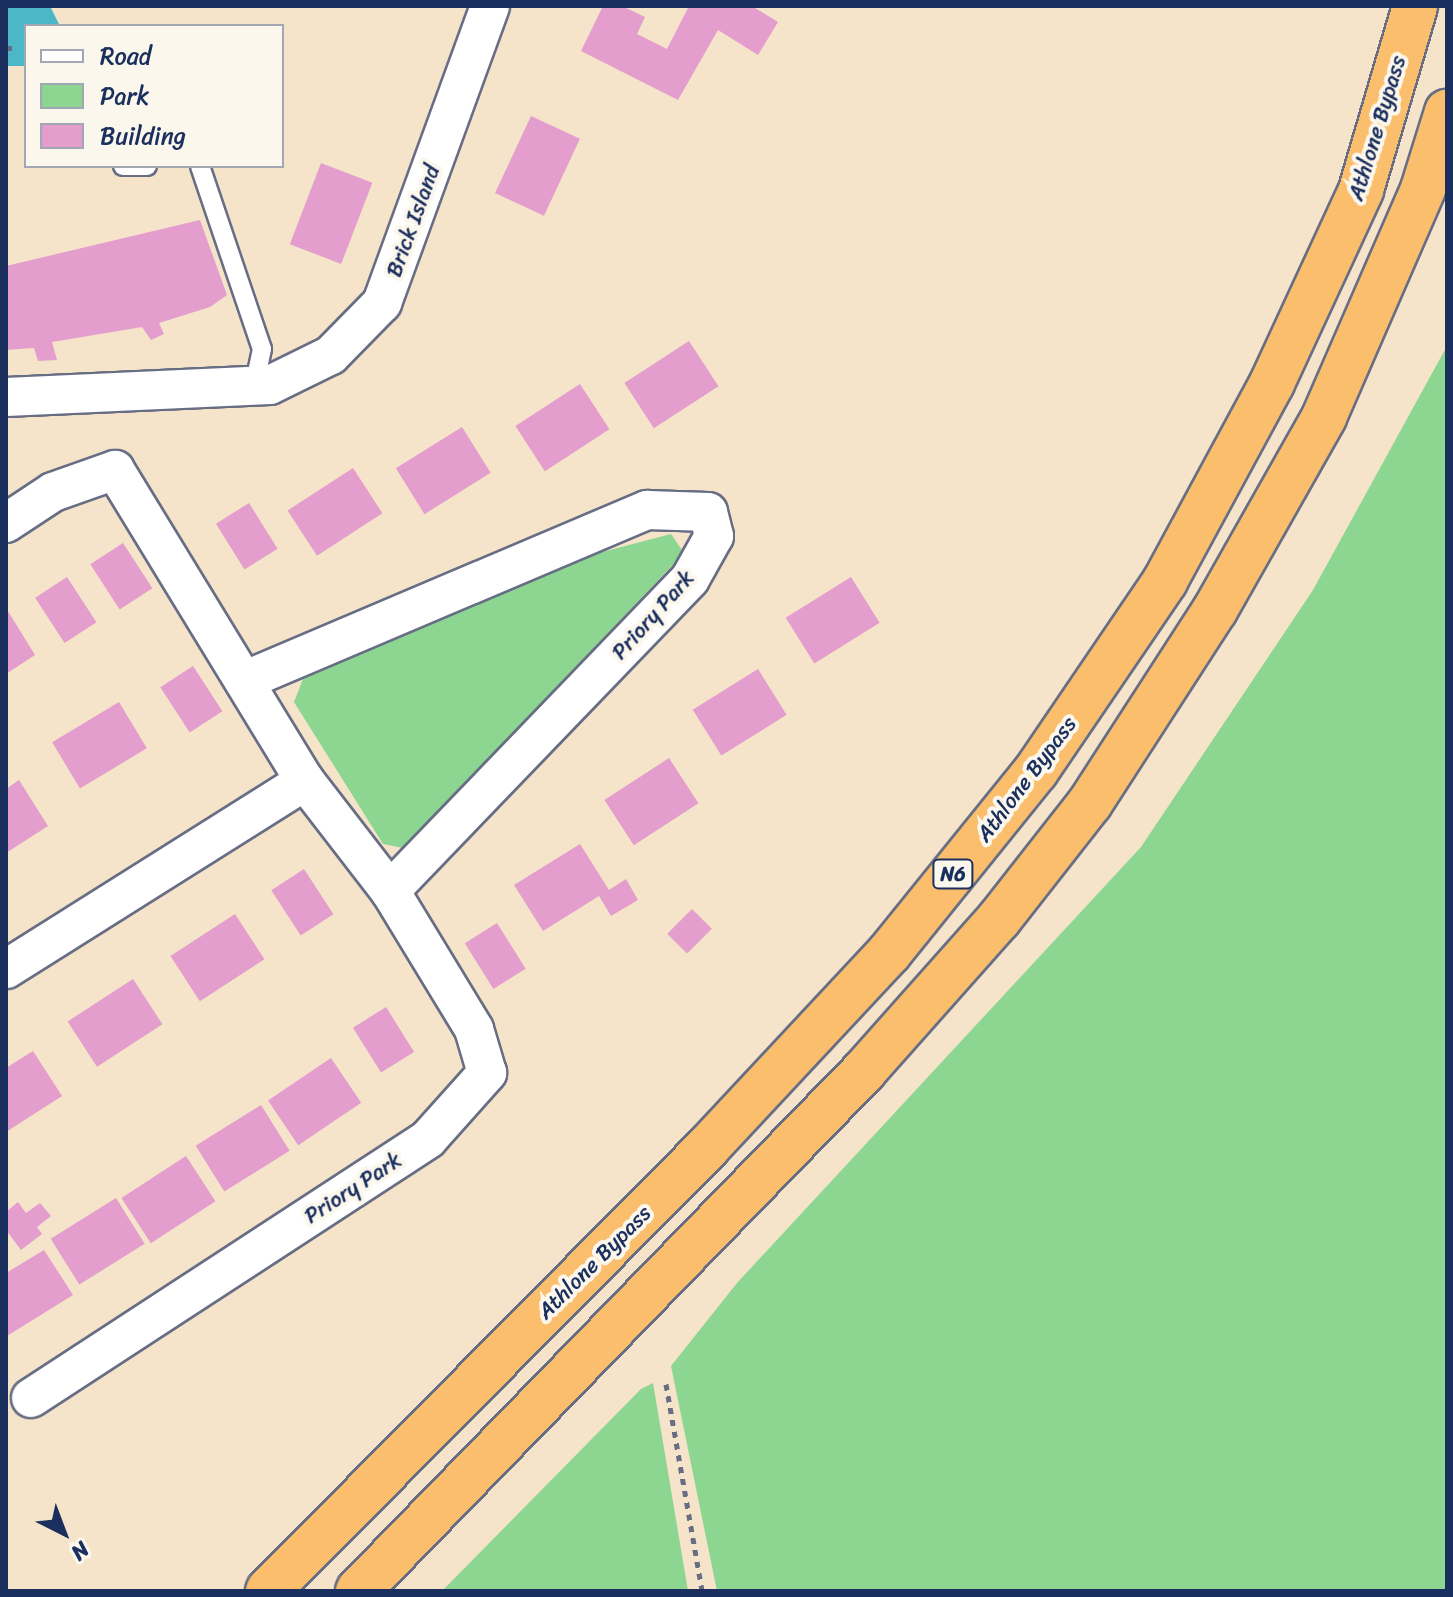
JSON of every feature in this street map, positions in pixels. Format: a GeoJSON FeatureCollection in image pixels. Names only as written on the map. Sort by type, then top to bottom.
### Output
{"type":"FeatureCollection","features":[{"type":"Feature","properties":{"kind":"highway","name":"Athlone Bypass"},"geometry":{"type":"LineString","coordinates":[[268,1591],[760,1091],[889,953],[1036,771],[1165,581],[1272,383],[1361,190],[1415,6]]}},
{"type":"Feature","properties":{"kind":"highway"},"geometry":{"type":"LineString","coordinates":[[358,1591],[864,1071],[999,919],[1090,803],[1215,610],[1324,417],[1423,189],[1447,112]]}},
{"type":"Feature","properties":{"kind":"street","name":"Brick Island"},"geometry":{"type":"LineString","coordinates":[[262,386],[331,355],[382,303],[490,6]]}},
{"type":"Feature","properties":{"kind":"street"},"geometry":{"type":"LineString","coordinates":[[6,397],[262,386]]}},
{"type":"Feature","properties":{"kind":"street","name":"Priory Park"},"geometry":{"type":"LineString","coordinates":[[6,523],[53,492],[115,470],[305,781],[390,891],[474,1029],[487,1073],[428,1139],[31,1398]]}},
{"type":"Feature","properties":{"kind":"street","name":"Priory Park"},"geometry":{"type":"LineString","coordinates":[[246,680],[647,510],[708,512],[714,536],[690,579],[390,891]]}},
{"type":"Feature","properties":{"kind":"street"},"geometry":{"type":"LineString","coordinates":[[6,969],[305,781]]}},
{"type":"Feature","properties":{"kind":"lane"},"geometry":{"type":"LineString","coordinates":[[201,168],[262,349],[262,386]]}},
{"type":"Feature","properties":{"kind":"path"},"geometry":{"type":"LineString","coordinates":[[666,1384],[702,1591]]}},
{"type":"Feature","properties":{"kind":"green space"},"geometry":{"type":"Polygon","coordinates":[[[1447,346],[1447,1591],[717,1591],[671,1366],[737,1283],[1141,847],[1313,590],[1447,346]]]}},
{"type":"Feature","properties":{"kind":"green space"},"geometry":{"type":"Polygon","coordinates":[[[671,534],[684,553],[403,848],[383,844],[294,702],[303,679],[587,556],[671,534]]]}},
{"type":"Feature","properties":{"kind":"green space"},"geometry":{"type":"Polygon","coordinates":[[[653,1383],[688,1591],[442,1591],[641,1389],[653,1383]]]}},
{"type":"Feature","properties":{"kind":"water"},"geometry":{"type":"Polygon","coordinates":[[[6,6],[50,6],[59,24],[24,24],[24,66],[6,66],[6,6]]]}},
{"type":"Feature","properties":{"kind":"building"},"geometry":{"type":"Polygon","coordinates":[[[603,6],[622,6],[645,17],[637,34],[667,49],[689,6],[752,6],[778,22],[758,55],[718,30],[678,100],[581,51],[603,6]]]}},
{"type":"Feature","properties":{"kind":"building"},"geometry":{"type":"Polygon","coordinates":[[[531,116],[580,139],[544,216],[495,193],[531,116]]]}},
{"type":"Feature","properties":{"kind":"building"},"geometry":{"type":"Polygon","coordinates":[[[321,163],[372,183],[341,264],[290,244],[321,163]]]}},
{"type":"Feature","properties":{"kind":"building"},"geometry":{"type":"Polygon","coordinates":[[[200,220],[227,295],[210,307],[159,323],[164,334],[151,340],[142,327],[52,342],[57,360],[38,361],[34,348],[6,350],[6,266],[200,220]]]}},
{"type":"Feature","properties":{"kind":"building"},"geometry":{"type":"Polygon","coordinates":[[[689,341],[718,386],[654,428],[624,383],[689,341]]]}},
{"type":"Feature","properties":{"kind":"building"},"geometry":{"type":"Polygon","coordinates":[[[580,384],[609,429],[545,471],[515,426],[580,384]]]}},
{"type":"Feature","properties":{"kind":"building"},"geometry":{"type":"Polygon","coordinates":[[[462,427],[491,473],[424,514],[396,468],[462,427]]]}},
{"type":"Feature","properties":{"kind":"building"},"geometry":{"type":"Polygon","coordinates":[[[353,468],[382,513],[317,556],[288,510],[353,468]]]}},
{"type":"Feature","properties":{"kind":"building"},"geometry":{"type":"Polygon","coordinates":[[[249,503],[278,549],[245,569],[216,524],[249,503]]]}},
{"type":"Feature","properties":{"kind":"building"},"geometry":{"type":"Polygon","coordinates":[[[123,543],[152,588],[120,610],[90,564],[123,543]]]}},
{"type":"Feature","properties":{"kind":"building"},"geometry":{"type":"Polygon","coordinates":[[[67,577],[96,622],[65,643],[35,598],[67,577]]]}},
{"type":"Feature","properties":{"kind":"building"},"geometry":{"type":"Polygon","coordinates":[[[851,577],[880,623],[814,664],[786,618],[851,577]]]}},
{"type":"Feature","properties":{"kind":"building"},"geometry":{"type":"Polygon","coordinates":[[[6,608],[35,655],[6,674],[6,608]]]}},
{"type":"Feature","properties":{"kind":"building"},"geometry":{"type":"Polygon","coordinates":[[[193,666],[222,711],[190,733],[160,687],[193,666]]]}},
{"type":"Feature","properties":{"kind":"building"},"geometry":{"type":"Polygon","coordinates":[[[758,669],[787,715],[721,756],[693,710],[758,669]]]}},
{"type":"Feature","properties":{"kind":"building"},"geometry":{"type":"Polygon","coordinates":[[[119,702],[147,748],[80,788],[52,742],[119,702]]]}},
{"type":"Feature","properties":{"kind":"building"},"geometry":{"type":"Polygon","coordinates":[[[669,758],[698,803],[634,845],[604,800],[669,758]]]}},
{"type":"Feature","properties":{"kind":"building"},"geometry":{"type":"Polygon","coordinates":[[[19,780],[48,826],[6,853],[6,789],[19,780]]]}},
{"type":"Feature","properties":{"kind":"building"},"geometry":{"type":"Polygon","coordinates":[[[580,844],[609,890],[626,879],[638,900],[611,916],[599,896],[543,931],[514,885],[580,844]]]}},
{"type":"Feature","properties":{"kind":"building"},"geometry":{"type":"Polygon","coordinates":[[[304,869],[333,914],[301,936],[271,890],[304,869]]]}},
{"type":"Feature","properties":{"kind":"building"},"geometry":{"type":"Polygon","coordinates":[[[692,909],[712,929],[687,954],[667,934],[692,909]]]}},
{"type":"Feature","properties":{"kind":"building"},"geometry":{"type":"Polygon","coordinates":[[[235,914],[264,959],[200,1001],[170,956],[235,914]]]}},
{"type":"Feature","properties":{"kind":"building"},"geometry":{"type":"Polygon","coordinates":[[[497,923],[526,969],[493,989],[465,943],[497,923]]]}},
{"type":"Feature","properties":{"kind":"building"},"geometry":{"type":"Polygon","coordinates":[[[133,979],[162,1024],[97,1067],[68,1021],[133,979]]]}},
{"type":"Feature","properties":{"kind":"building"},"geometry":{"type":"Polygon","coordinates":[[[386,1007],[414,1052],[381,1073],[353,1028],[386,1007]]]}},
{"type":"Feature","properties":{"kind":"building"},"geometry":{"type":"Polygon","coordinates":[[[33,1051],[62,1096],[6,1132],[6,1068],[33,1051]]]}},
{"type":"Feature","properties":{"kind":"building"},"geometry":{"type":"Polygon","coordinates":[[[331,1058],[361,1103],[298,1145],[268,1100],[331,1058]]]}},
{"type":"Feature","properties":{"kind":"building"},"geometry":{"type":"Polygon","coordinates":[[[261,1105],[290,1151],[224,1192],[196,1146],[261,1105]]]}},
{"type":"Feature","properties":{"kind":"building"},"geometry":{"type":"Polygon","coordinates":[[[186,1156],[215,1201],[151,1243],[121,1198],[186,1156]]]}},
{"type":"Feature","properties":{"kind":"building"},"geometry":{"type":"Polygon","coordinates":[[[116,1198],[145,1244],[79,1285],[51,1239],[116,1198]]]}},
{"type":"Feature","properties":{"kind":"building"},"geometry":{"type":"Polygon","coordinates":[[[18,1202],[26,1213],[40,1203],[51,1216],[37,1227],[42,1234],[21,1250],[6,1230],[6,1212],[18,1202]]]}},
{"type":"Feature","properties":{"kind":"building"},"geometry":{"type":"Polygon","coordinates":[[[44,1250],[73,1295],[7,1336],[6,1273],[44,1250]]]}}]}
